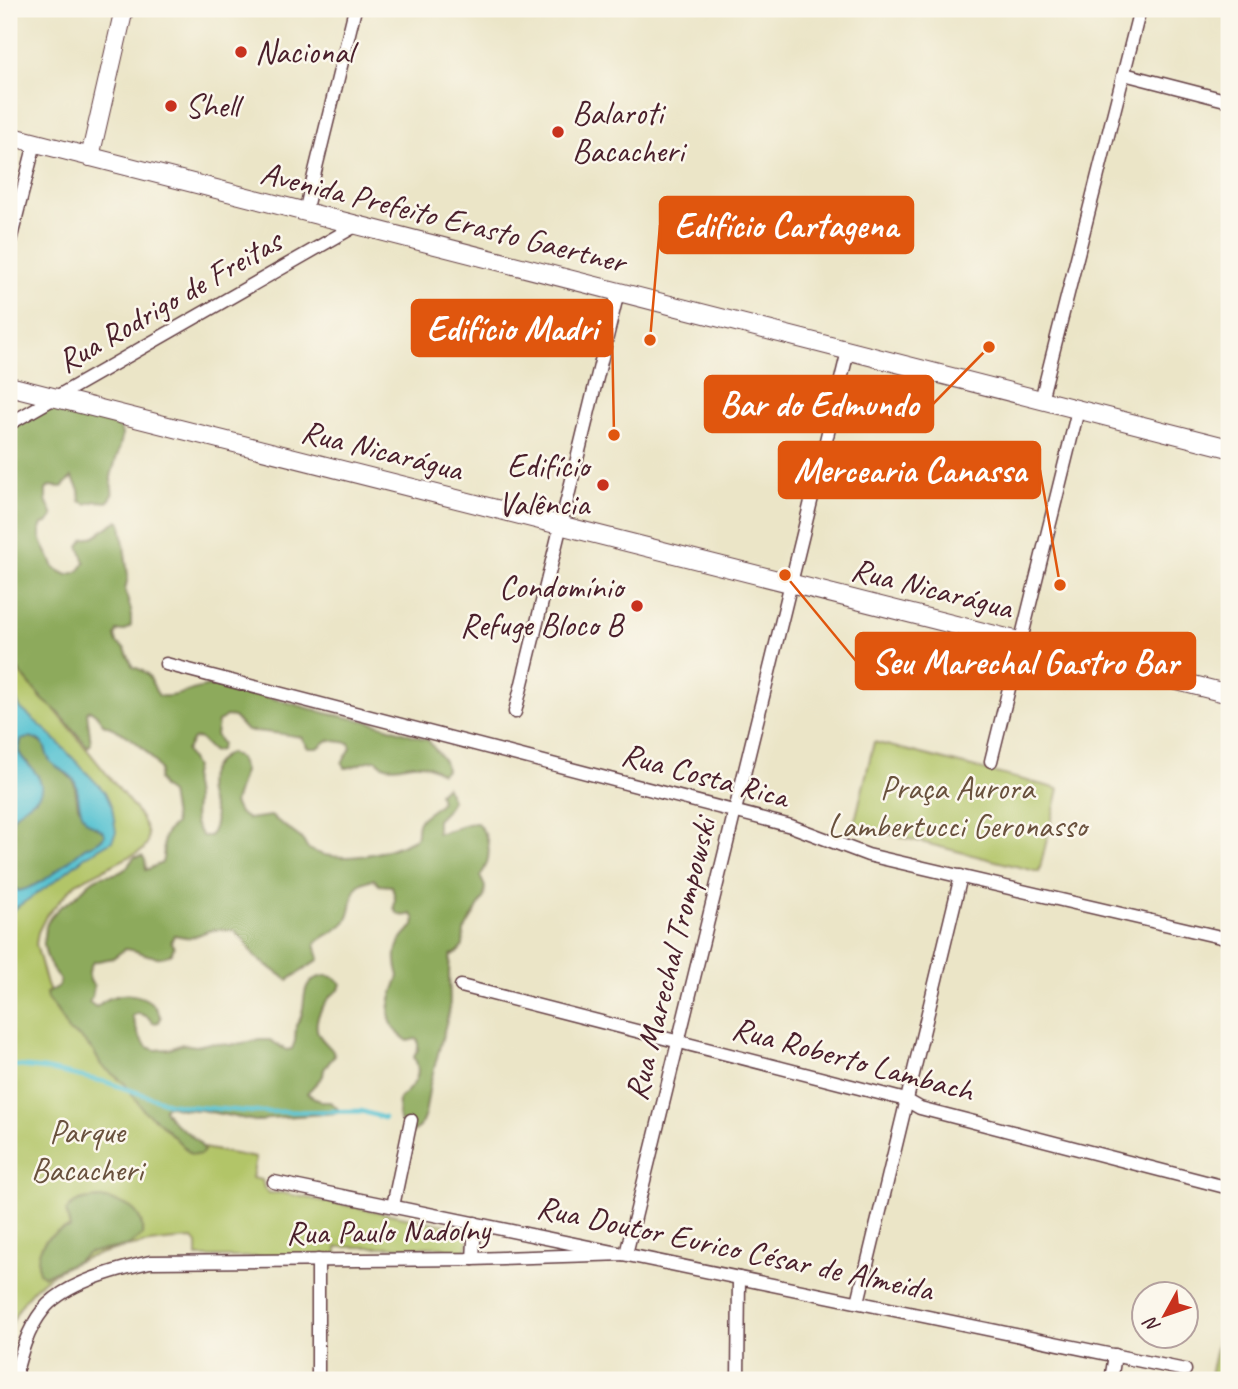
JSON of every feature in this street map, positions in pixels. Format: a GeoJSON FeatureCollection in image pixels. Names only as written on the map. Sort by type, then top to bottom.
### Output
{"type":"FeatureCollection","features":[{"type":"Feature","properties":{"kind":"main road"},"geometry":{"type":"LineString","coordinates":[[89,157],[124,9]]}},
{"type":"Feature","properties":{"kind":"main road","name":"Avenida Prefeito Erasto Gaertner"},"geometry":{"type":"LineString","coordinates":[[9,136],[1229,448]]}},
{"type":"Feature","properties":{"kind":"main road","name":"Rua Nicarágua"},"geometry":{"type":"LineString","coordinates":[[9,386],[1229,694]]}},
{"type":"Feature","properties":{"kind":"street"},"geometry":{"type":"LineString","coordinates":[[305,212],[355,9]]}},
{"type":"Feature","properties":{"kind":"street"},"geometry":{"type":"LineString","coordinates":[[1041,400],[1140,9]]}},
{"type":"Feature","properties":{"kind":"street"},"geometry":{"type":"LineString","coordinates":[[1124,74],[1229,102]]}},
{"type":"Feature","properties":{"kind":"street"},"geometry":{"type":"LineString","coordinates":[[9,244],[35,143]]}},
{"type":"Feature","properties":{"kind":"street","name":"Rua Rodrigo de Freitas"},"geometry":{"type":"LineString","coordinates":[[9,424],[356,225]]}},
{"type":"Feature","properties":{"kind":"street"},"geometry":{"type":"LineString","coordinates":[[514,712],[618,292]]}},
{"type":"Feature","properties":{"kind":"street","name":"Rua Marechal Trompowski"},"geometry":{"type":"LineString","coordinates":[[626,1254],[848,351]]}},
{"type":"Feature","properties":{"kind":"street"},"geometry":{"type":"LineString","coordinates":[[991,761],[1079,410]]}},
{"type":"Feature","properties":{"kind":"street","name":"Rua Costa Rica"},"geometry":{"type":"LineString","coordinates":[[166,664],[791,826],[868,855],[1229,939]]}},
{"type":"Feature","properties":{"kind":"street"},"geometry":{"type":"LineString","coordinates":[[858,1302],[961,876]]}},
{"type":"Feature","properties":{"kind":"street","name":"Rua Roberto Lambach"},"geometry":{"type":"LineString","coordinates":[[461,986],[906,1100],[920,1108],[1229,1188]]}},
{"type":"Feature","properties":{"kind":"street"},"geometry":{"type":"LineString","coordinates":[[393,1206],[411,1120]]}},
{"type":"Feature","properties":{"kind":"street","name":"Rua Doutor Eurico César de Almeida"},"geometry":{"type":"LineString","coordinates":[[274,1182],[1185,1370]]}},
{"type":"Feature","properties":{"kind":"street"},"geometry":{"type":"LineString","coordinates":[[473,1259],[475,1223]]}},
{"type":"Feature","properties":{"kind":"street","name":"Rua Paulo Nadolny"},"geometry":{"type":"LineString","coordinates":[[14,1380],[24,1348],[44,1308],[58,1296],[112,1272],[150,1262],[473,1259],[626,1254]]}},
{"type":"Feature","properties":{"kind":"street"},"geometry":{"type":"LineString","coordinates":[[318,1260],[318,1380]]}},
{"type":"Feature","properties":{"kind":"street"},"geometry":{"type":"LineString","coordinates":[[738,1380],[739,1278]]}},
{"type":"Feature","properties":{"kind":"street"},"geometry":{"type":"LineString","coordinates":[[1111,1380],[1115,1355]]}},
{"type":"Feature","properties":{"kind":"green space"},"geometry":{"type":"Polygon","coordinates":[[[47,405],[63,406],[73,416],[80,418],[110,422],[121,431],[121,444],[111,477],[110,499],[107,502],[86,504],[80,501],[79,490],[72,477],[62,487],[49,486],[46,500],[53,516],[47,523],[42,524],[40,536],[54,568],[67,575],[78,572],[85,562],[79,546],[84,539],[118,521],[121,523],[128,576],[125,591],[131,610],[131,626],[124,631],[117,631],[115,636],[117,643],[125,649],[133,667],[148,675],[159,696],[176,695],[210,686],[250,692],[371,722],[428,740],[444,761],[446,770],[441,773],[423,764],[392,767],[377,760],[345,768],[342,763],[351,748],[349,743],[328,740],[318,748],[308,748],[301,737],[247,731],[234,717],[226,716],[218,722],[216,735],[222,744],[220,750],[213,752],[199,738],[193,739],[186,751],[195,767],[194,820],[202,836],[210,836],[215,823],[207,787],[209,775],[215,764],[229,753],[239,758],[244,771],[234,803],[239,813],[248,819],[271,816],[302,839],[307,848],[319,853],[362,856],[391,849],[416,838],[419,821],[441,802],[439,793],[446,786],[452,800],[437,820],[437,833],[477,823],[482,829],[489,848],[487,863],[480,876],[485,887],[484,897],[464,931],[463,946],[451,955],[449,1012],[430,1084],[425,1115],[420,1127],[413,1132],[405,1130],[398,1116],[399,1099],[416,1080],[418,1070],[414,1057],[418,1040],[408,1041],[399,1034],[393,1026],[389,1011],[399,976],[397,948],[414,926],[415,918],[411,914],[403,916],[398,913],[394,909],[392,886],[379,885],[374,879],[364,882],[355,890],[349,914],[343,925],[315,944],[319,959],[288,980],[254,956],[235,931],[222,929],[190,938],[174,935],[171,954],[165,956],[154,957],[125,949],[113,958],[93,962],[89,971],[94,986],[89,1002],[96,1007],[113,997],[132,995],[141,997],[156,1008],[161,1018],[159,1022],[153,1023],[148,1017],[138,1013],[132,1016],[139,1036],[147,1047],[155,1050],[170,1049],[182,1044],[231,1045],[260,1040],[270,1040],[286,1050],[292,1049],[308,985],[320,977],[329,976],[336,979],[341,983],[339,990],[322,1008],[317,1021],[318,1033],[335,1055],[324,1069],[323,1076],[307,1093],[321,1102],[330,1102],[338,1109],[337,1113],[255,1121],[167,1105],[164,1109],[168,1116],[196,1140],[204,1151],[200,1155],[191,1154],[144,1111],[125,1084],[101,1065],[94,1052],[80,1037],[68,1031],[47,999],[46,993],[59,986],[60,980],[50,964],[44,946],[49,919],[92,881],[122,871],[135,857],[142,856],[146,870],[162,863],[165,834],[175,824],[170,793],[162,787],[158,779],[160,770],[143,748],[128,736],[103,724],[90,710],[87,712],[91,744],[88,747],[21,674],[9,652],[9,428],[47,405]]]}},
{"type":"Feature","properties":{"kind":"green space","name":"Parque Bacacheri"},"geometry":{"type":"Polygon","coordinates":[[[9,639],[34,684],[135,809],[148,834],[143,850],[76,883],[46,916],[38,932],[36,944],[50,992],[162,1116],[198,1147],[256,1158],[252,1178],[262,1180],[269,1193],[282,1193],[456,1227],[469,1241],[464,1252],[445,1256],[444,1247],[337,1247],[337,1257],[197,1257],[197,1244],[193,1239],[131,1246],[87,1258],[49,1277],[26,1298],[9,1331],[9,639]]]}},
{"type":"Feature","properties":{"kind":"green space"},"geometry":{"type":"Polygon","coordinates":[[[31,737],[44,745],[48,757],[74,781],[78,806],[105,835],[45,880],[19,891],[9,881],[12,864],[9,834],[13,817],[36,799],[38,776],[19,752],[21,740],[31,737]]]}},
{"type":"Feature","properties":{"kind":"green space","name":"Praça Aurora Lambertucci Geronasso"},"geometry":{"type":"Polygon","coordinates":[[[874,742],[1059,789],[1039,872],[854,825],[874,742]]]}},
{"type":"Feature","properties":{"kind":"green space"},"geometry":{"type":"Polygon","coordinates":[[[101,1198],[131,1208],[140,1219],[142,1236],[128,1246],[88,1253],[44,1276],[39,1273],[38,1256],[44,1243],[54,1233],[70,1228],[66,1211],[77,1202],[101,1198]]]}},
{"type":"Feature","properties":{"kind":"green space"},"geometry":{"type":"Polygon","coordinates":[[[1229,1289],[1229,1380],[1209,1380],[1229,1289]]]}},
{"type":"Feature","properties":{"kind":"water"},"geometry":{"type":"Polygon","coordinates":[[[9,680],[20,708],[49,733],[105,792],[112,807],[116,832],[112,841],[86,856],[17,907],[9,920],[9,855],[12,866],[10,880],[12,886],[19,891],[45,879],[105,835],[85,819],[73,778],[53,764],[44,745],[31,737],[21,740],[19,752],[40,780],[41,790],[35,799],[16,814],[9,834],[9,680]]]}},
{"type":"Feature","properties":{"kind":"waterway"},"geometry":{"type":"LineString","coordinates":[[9,1065],[45,1069],[106,1082],[168,1103],[186,1106],[255,1112],[361,1111],[384,1118]]}},
{"type":"Feature","properties":{"kind":"place","name":"Nacional"},"geometry":{"type":"Point","coordinates":[241,52]}},
{"type":"Feature","properties":{"kind":"place","name":"Shell"},"geometry":{"type":"Point","coordinates":[171,106]}},
{"type":"Feature","properties":{"kind":"place","name":"Balaroti Bacacheri"},"geometry":{"type":"Point","coordinates":[558,132]}},
{"type":"Feature","properties":{"kind":"place","name":"Edifício Cartagena"},"geometry":{"type":"Point","coordinates":[650,340]}},
{"type":"Feature","properties":{"kind":"place","name":"Bar do Edmundo"},"geometry":{"type":"Point","coordinates":[989,347]}},
{"type":"Feature","properties":{"kind":"place","name":"Edifício Madri"},"geometry":{"type":"Point","coordinates":[614,435]}},
{"type":"Feature","properties":{"kind":"place","name":"Edifício Valência"},"geometry":{"type":"Point","coordinates":[603,485]}},
{"type":"Feature","properties":{"kind":"place","name":"Seu Marechal Gastro Bar"},"geometry":{"type":"Point","coordinates":[785,575]}},
{"type":"Feature","properties":{"kind":"place","name":"Mercearia Canassa"},"geometry":{"type":"Point","coordinates":[1060,585]}},
{"type":"Feature","properties":{"kind":"place","name":"Condomínio Refuge Bloco B"},"geometry":{"type":"Point","coordinates":[637,606]}}]}
